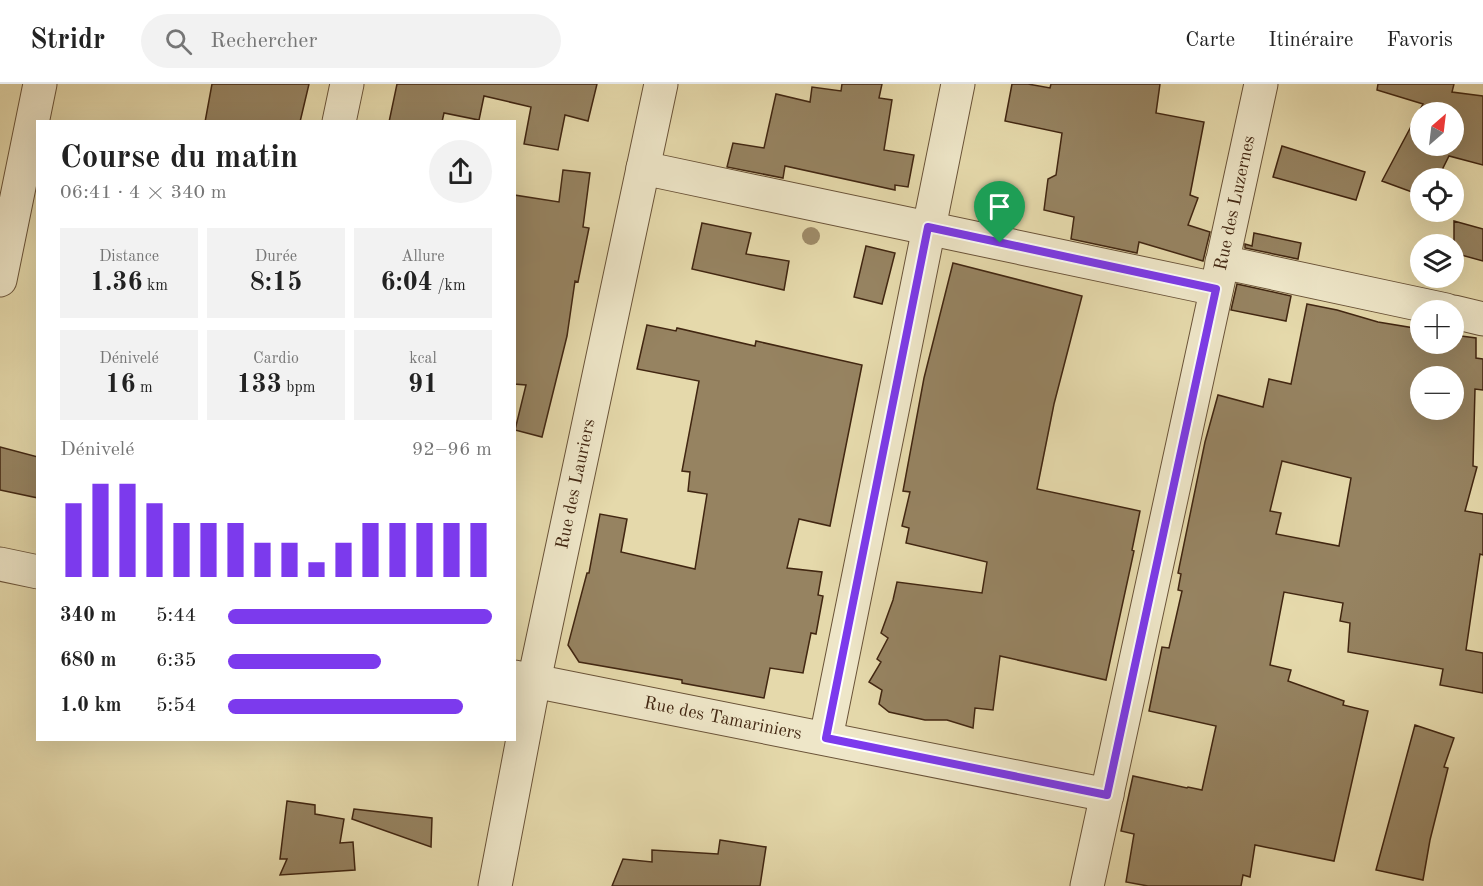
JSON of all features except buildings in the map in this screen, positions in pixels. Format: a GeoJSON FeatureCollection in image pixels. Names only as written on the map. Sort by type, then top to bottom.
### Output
{"type":"FeatureCollection","features":[{"type":"Feature","properties":{"kind":"street"},"geometry":{"type":"LineString","coordinates":[[0,280],[40,84]]}},
{"type":"Feature","properties":{"kind":"street"},"geometry":{"type":"LineString","coordinates":[[339,120],[347,84]]}},
{"type":"Feature","properties":{"kind":"street","name":"Rue des Lauriers"},"geometry":{"type":"LineString","coordinates":[[516,736],[524,679],[661,84]]}},
{"type":"Feature","properties":{"kind":"street"},"geometry":{"type":"LineString","coordinates":[[826,738],[958,84]]}},
{"type":"Feature","properties":{"kind":"street","name":"Rue des Luzernes"},"geometry":{"type":"LineString","coordinates":[[1087,886],[1261,84]]}},
{"type":"Feature","properties":{"kind":"street"},"geometry":{"type":"LineString","coordinates":[[643,168],[928,227],[1219,276],[1410,305]]}},
{"type":"Feature","properties":{"kind":"street"},"geometry":{"type":"LineString","coordinates":[[1464,314],[1483,318]]}},
{"type":"Feature","properties":{"kind":"street"},"geometry":{"type":"LineString","coordinates":[[0,564],[36,572]]}},
{"type":"Feature","properties":{"kind":"street","name":"Rue des Tamariniers"},"geometry":{"type":"LineString","coordinates":[[524,679],[1107,795]]}},
{"type":"Feature","properties":{"kind":"street","name":"Rue des Lauriers"},"geometry":{"type":"LineString","coordinates":[[495,886],[515,741]]}},
{"type":"Feature","properties":{"kind":"route"},"geometry":{"type":"LineString","coordinates":[[928,227],[1000,243],[1216,289],[1107,795],[826,738],[928,227]]}}]}
